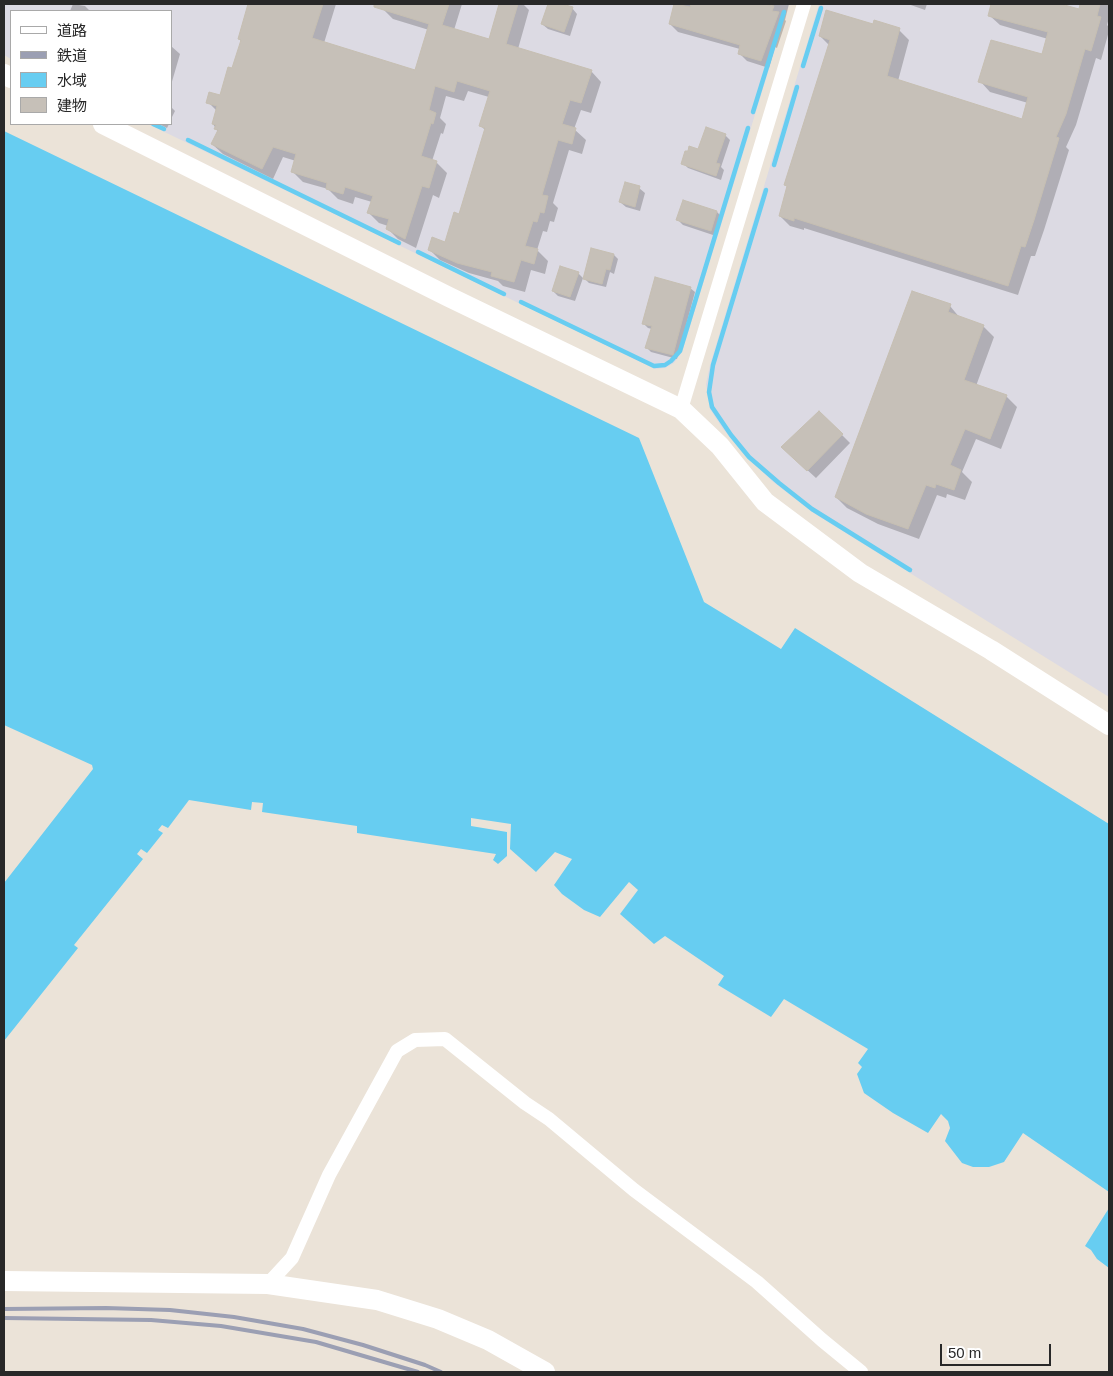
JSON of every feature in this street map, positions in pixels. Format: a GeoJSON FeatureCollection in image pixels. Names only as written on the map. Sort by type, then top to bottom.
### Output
{"type":"FeatureCollection","features":[{"type":"Feature","properties":{"kind":"street"},"geometry":{"type":"LineString","coordinates":[[681,409],[804,4]]}},
{"type":"Feature","properties":{"kind":"street"},"geometry":{"type":"LineString","coordinates":[[105,125],[681,409],[720,446],[765,502],[852,567],[991,650],[1109,725]]}},
{"type":"Feature","properties":{"kind":"street"},"geometry":{"type":"LineString","coordinates":[[268,1284],[292,1258],[329,1175],[398,1051],[415,1040],[446,1039],[549,1119],[634,1190],[757,1282],[861,1372]]}},
{"type":"Feature","properties":{"kind":"street"},"geometry":{"type":"LineString","coordinates":[[4,1281],[268,1284],[376,1300],[438,1319],[488,1340],[545,1372]]}},
{"type":"Feature","properties":{"kind":"shaded area"},"geometry":{"type":"Polygon","coordinates":[[[4,4],[789,4],[682,352],[674,363],[665,368],[655,369],[150,125],[172,125],[172,10],[10,10],[10,58],[4,55],[4,4]]]}},
{"type":"Feature","properties":{"kind":"shaded area"},"geometry":{"type":"Polygon","coordinates":[[[819,4],[1109,4],[1109,697],[812,512],[772,481],[746,456],[723,429],[710,409],[706,384],[710,365],[819,4]]]}},
{"type":"Feature","properties":{"kind":"water"},"geometry":{"type":"Polygon","coordinates":[[[4,131],[639,438],[704,602],[781,649],[795,628],[1109,824],[1109,1192],[1023,1133],[1004,1162],[989,1167],[973,1167],[962,1163],[945,1141],[950,1128],[948,1121],[941,1114],[928,1133],[893,1113],[864,1093],[857,1074],[862,1067],[858,1063],[868,1049],[784,999],[771,1017],[718,985],[724,976],[665,936],[654,944],[620,914],[638,890],[629,882],[600,917],[584,910],[562,894],[554,885],[572,859],[555,852],[536,872],[510,849],[511,824],[471,818],[471,826],[507,832],[507,856],[498,864],[493,860],[496,854],[357,833],[357,826],[262,812],[263,803],[252,802],[251,810],[189,800],[168,828],[162,825],[158,830],[163,833],[147,853],[141,849],[137,854],[143,859],[74,945],[78,948],[4,1041],[4,883],[93,769],[92,765],[4,725],[4,131]]]}},
{"type":"Feature","properties":{"kind":"water"},"geometry":{"type":"Polygon","coordinates":[[[1109,1208],[1109,1268],[1085,1246],[1109,1208]]]}},
{"type":"Feature","properties":{"kind":"building"},"geometry":{"type":"Polygon","coordinates":[[[248,4],[323,4],[312,38],[415,70],[429,24],[374,7],[374,4],[449,4],[442,25],[489,39],[499,4],[518,4],[506,44],[592,70],[581,103],[570,100],[562,124],[576,128],[572,144],[558,140],[542,195],[548,196],[544,213],[540,212],[537,222],[533,221],[525,246],[538,249],[534,264],[521,260],[514,282],[491,276],[492,272],[457,263],[428,250],[432,237],[445,242],[454,212],[459,214],[485,128],[479,126],[490,91],[457,81],[454,92],[435,86],[429,110],[436,113],[421,156],[437,161],[429,188],[422,186],[405,239],[386,229],[389,219],[367,213],[373,196],[345,187],[343,194],[326,189],[327,183],[291,172],[296,154],[273,147],[262,169],[211,144],[218,130],[214,129],[216,125],[212,124],[217,106],[206,103],[209,92],[220,95],[228,67],[232,68],[241,40],[238,39],[248,4]]]}},
{"type":"Feature","properties":{"kind":"building"},"geometry":{"type":"Polygon","coordinates":[[[548,4],[562,4],[573,7],[564,32],[541,24],[548,4]]]}},
{"type":"Feature","properties":{"kind":"building"},"geometry":{"type":"Polygon","coordinates":[[[674,4],[690,7],[691,4],[764,4],[774,6],[772,11],[779,12],[761,61],[738,54],[740,45],[669,24],[674,4]]]}},
{"type":"Feature","properties":{"kind":"building"},"geometry":{"type":"Polygon","coordinates":[[[991,4],[1061,4],[1079,9],[1080,4],[1100,4],[1097,16],[1101,17],[1091,51],[1085,49],[1066,114],[1056,137],[1059,138],[1034,220],[1025,247],[1021,246],[1008,286],[794,218],[794,221],[779,216],[787,186],[784,185],[830,40],[819,36],[826,10],[873,24],[874,20],[900,28],[887,76],[1022,119],[1028,97],[978,82],[991,40],[1042,54],[1048,32],[988,16],[991,4]]]}},
{"type":"Feature","properties":{"kind":"building"},"geometry":{"type":"Polygon","coordinates":[[[706,127],[726,134],[716,163],[720,164],[716,176],[681,164],[685,151],[688,151],[689,146],[698,149],[706,127]]]}},
{"type":"Feature","properties":{"kind":"building"},"geometry":{"type":"Polygon","coordinates":[[[625,182],[640,186],[635,207],[619,202],[625,182]]]}},
{"type":"Feature","properties":{"kind":"building"},"geometry":{"type":"Polygon","coordinates":[[[683,200],[717,211],[711,231],[676,220],[683,200]]]}},
{"type":"Feature","properties":{"kind":"building"},"geometry":{"type":"Polygon","coordinates":[[[591,248],[614,254],[610,270],[606,269],[602,284],[583,279],[591,248]]]}},
{"type":"Feature","properties":{"kind":"building"},"geometry":{"type":"Polygon","coordinates":[[[560,266],[579,272],[570,297],[552,291],[560,266]]]}},
{"type":"Feature","properties":{"kind":"building"},"geometry":{"type":"Polygon","coordinates":[[[655,277],[691,287],[673,355],[645,348],[652,326],[642,324],[655,277]]]}},
{"type":"Feature","properties":{"kind":"building"},"geometry":{"type":"Polygon","coordinates":[[[912,291],[951,304],[948,312],[984,325],[964,380],[1007,395],[990,439],[965,429],[950,465],[961,470],[954,490],[936,484],[935,488],[926,485],[908,529],[866,514],[835,497],[912,291]]]}},
{"type":"Feature","properties":{"kind":"building"},"geometry":{"type":"Polygon","coordinates":[[[819,411],[843,434],[807,471],[781,447],[819,411]]]}},
{"type":"Feature","properties":{"kind":"waterway"},"geometry":{"type":"LineString","coordinates":[[803,66],[821,8]]}},
{"type":"Feature","properties":{"kind":"waterway"},"geometry":{"type":"LineString","coordinates":[[753,112],[784,12]]}},
{"type":"Feature","properties":{"kind":"waterway"},"geometry":{"type":"LineString","coordinates":[[774,165],[797,87]]}},
{"type":"Feature","properties":{"kind":"waterway"},"geometry":{"type":"LineString","coordinates":[[155,125],[164,129]]}},
{"type":"Feature","properties":{"kind":"waterway"},"geometry":{"type":"LineString","coordinates":[[521,302],[654,366],[665,365],[671,361],[680,351],[748,128]]}},
{"type":"Feature","properties":{"kind":"waterway"},"geometry":{"type":"LineString","coordinates":[[188,140],[399,243]]}},
{"type":"Feature","properties":{"kind":"waterway"},"geometry":{"type":"LineString","coordinates":[[766,190],[713,365],[709,392],[712,407],[749,457],[779,483],[812,509],[910,570]]}},
{"type":"Feature","properties":{"kind":"waterway"},"geometry":{"type":"LineString","coordinates":[[418,252],[504,294]]}},
{"type":"Feature","properties":{"kind":"railway"},"geometry":{"type":"LineString","coordinates":[[4,1309],[106,1308],[170,1310],[234,1317],[303,1329],[363,1345],[441,1372]]}},
{"type":"Feature","properties":{"kind":"railway"},"geometry":{"type":"LineString","coordinates":[[4,1318],[151,1320],[221,1326],[316,1342],[418,1372]]}}]}
